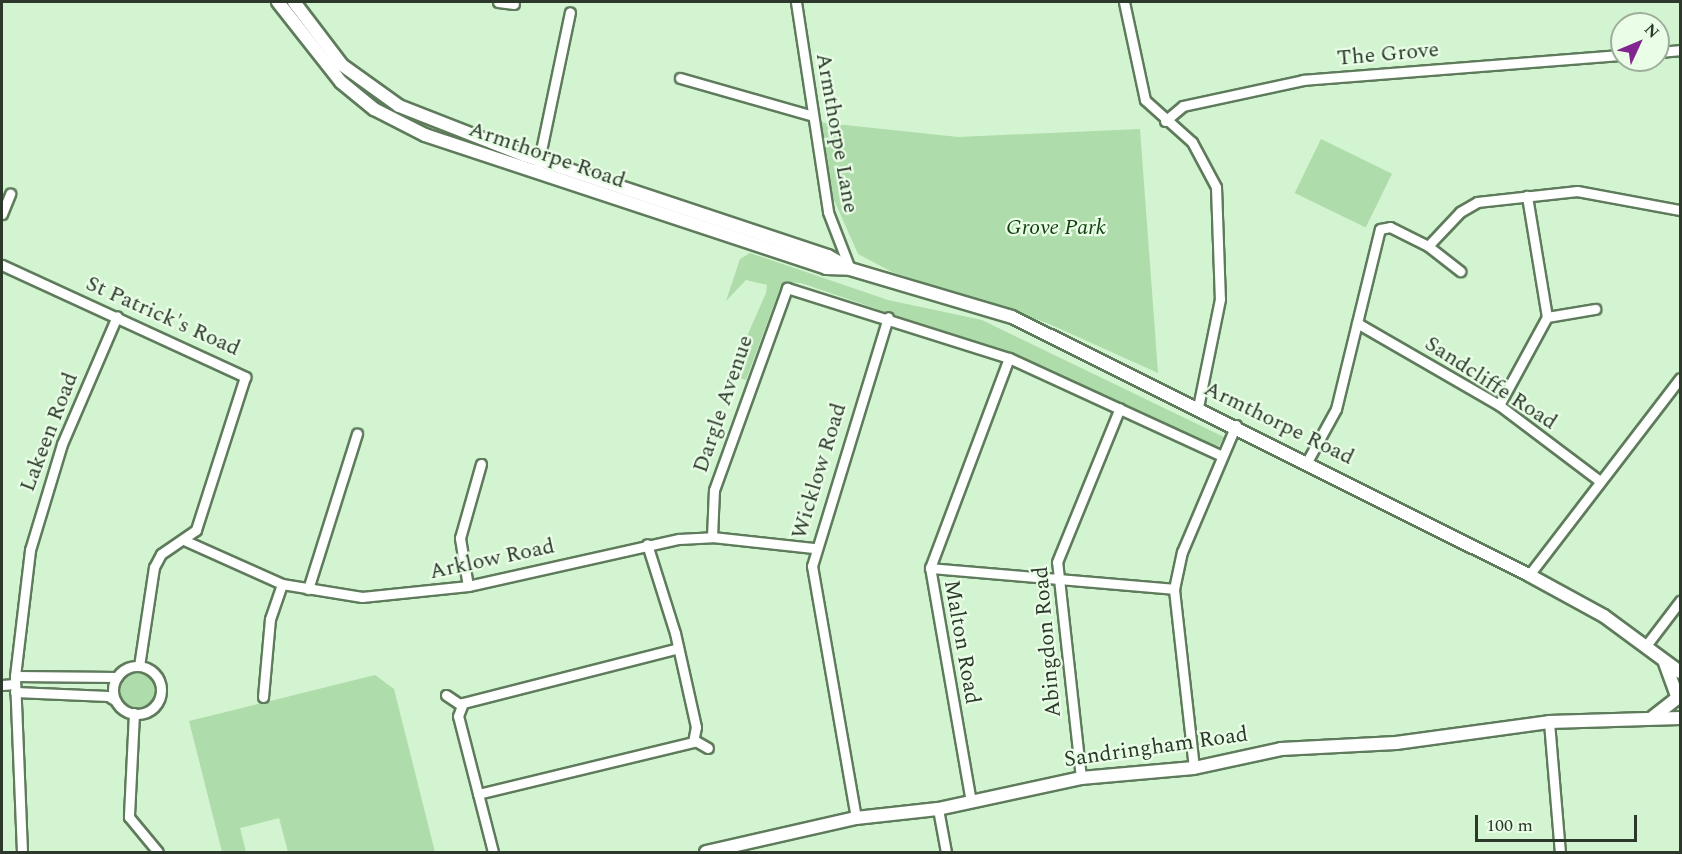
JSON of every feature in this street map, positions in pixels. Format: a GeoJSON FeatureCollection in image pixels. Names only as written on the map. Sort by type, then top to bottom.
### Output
{"type":"FeatureCollection","features":[{"type":"Feature","properties":{"kind":"street","name":"Armthorpe Road"},"geometry":{"type":"LineString","coordinates":[[278,2],[327,67],[374,109],[425,135],[536,175],[826,268],[850,269]]}},
{"type":"Feature","properties":{"kind":"street","name":"Armthorpe Road"},"geometry":{"type":"LineString","coordinates":[[294,2],[342,65],[366,86],[399,106],[539,159],[828,256],[850,269],[1012,317],[1308,460],[1529,575],[1645,646],[1680,672]]}},
{"type":"Feature","properties":{"kind":"street"},"geometry":{"type":"LineString","coordinates":[[498,2],[514,4]]}},
{"type":"Feature","properties":{"kind":"street","name":"Armthorpe Lane"},"geometry":{"type":"LineString","coordinates":[[796,2],[810,115],[828,212],[850,269]]}},
{"type":"Feature","properties":{"kind":"street"},"geometry":{"type":"LineString","coordinates":[[1124,2],[1145,100],[1165,121],[1192,142],[1216,187],[1220,299],[1198,407]]}},
{"type":"Feature","properties":{"kind":"street"},"geometry":{"type":"LineString","coordinates":[[536,175],[570,12]]}},
{"type":"Feature","properties":{"kind":"street","name":"The Grove"},"geometry":{"type":"LineString","coordinates":[[1165,121],[1183,106],[1303,80],[1610,56]]}},
{"type":"Feature","properties":{"kind":"street"},"geometry":{"type":"LineString","coordinates":[[680,78],[810,115]]}},
{"type":"Feature","properties":{"kind":"street"},"geometry":{"type":"LineString","coordinates":[[1428,246],[1467,206],[1527,196],[1577,191],[1680,210]]}},
{"type":"Feature","properties":{"kind":"street"},"geometry":{"type":"LineString","coordinates":[[2,214],[10,194]]}},
{"type":"Feature","properties":{"kind":"street"},"geometry":{"type":"LineString","coordinates":[[1499,405],[1547,317],[1527,196]]}},
{"type":"Feature","properties":{"kind":"street"},"geometry":{"type":"LineString","coordinates":[[1308,460],[1336,409],[1380,229],[1390,227],[1428,246],[1461,271]]}},
{"type":"Feature","properties":{"kind":"street","name":"St Patrick's Road"},"geometry":{"type":"LineString","coordinates":[[2,265],[117,316],[245,377],[196,530],[186,541]]}},
{"type":"Feature","properties":{"kind":"street","name":"Dargle Avenue"},"geometry":{"type":"LineString","coordinates":[[712,537],[714,490],[787,288],[888,317]]}},
{"type":"Feature","properties":{"kind":"street"},"geometry":{"type":"LineString","coordinates":[[1547,317],[1595,309]]}},
{"type":"Feature","properties":{"kind":"street","name":"Lakeen Road"},"geometry":{"type":"LineString","coordinates":[[22,852],[15,684],[20,613],[41,506],[117,316]]}},
{"type":"Feature","properties":{"kind":"street"},"geometry":{"type":"LineString","coordinates":[[888,317],[1009,358],[1222,456]]}},
{"type":"Feature","properties":{"kind":"street","name":"Wicklow Road"},"geometry":{"type":"LineString","coordinates":[[856,818],[812,585],[813,548],[888,317]]}},
{"type":"Feature","properties":{"kind":"street","name":"Sandcliffe Road"},"geometry":{"type":"LineString","coordinates":[[1357,323],[1499,405],[1600,481]]}},
{"type":"Feature","properties":{"kind":"street","name":"Malton Road"},"geometry":{"type":"LineString","coordinates":[[972,802],[930,568],[1009,358]]}},
{"type":"Feature","properties":{"kind":"street"},"geometry":{"type":"LineString","coordinates":[[1529,575],[1680,378]]}},
{"type":"Feature","properties":{"kind":"street","name":"Abingdon Road"},"geometry":{"type":"LineString","coordinates":[[1081,778],[1056,579],[1065,531],[1120,408]]}},
{"type":"Feature","properties":{"kind":"street"},"geometry":{"type":"LineString","coordinates":[[1194,768],[1174,589],[1182,552],[1236,425]]}},
{"type":"Feature","properties":{"kind":"street"},"geometry":{"type":"LineString","coordinates":[[308,589],[357,434]]}},
{"type":"Feature","properties":{"kind":"street"},"geometry":{"type":"LineString","coordinates":[[468,586],[460,538],[481,464]]}},
{"type":"Feature","properties":{"kind":"street","name":"Arklow Road"},"geometry":{"type":"LineString","coordinates":[[186,541],[282,584],[362,597],[468,586],[647,544],[712,537],[813,548]]}},
{"type":"Feature","properties":{"kind":"street"},"geometry":{"type":"LineString","coordinates":[[139,666],[154,567],[161,554],[186,541]]}},
{"type":"Feature","properties":{"kind":"street"},"geometry":{"type":"LineString","coordinates":[[478,794],[682,748],[694,740],[696,727],[678,648],[647,544]]}},
{"type":"Feature","properties":{"kind":"street"},"geometry":{"type":"LineString","coordinates":[[930,568],[1174,589]]}},
{"type":"Feature","properties":{"kind":"street"},"geometry":{"type":"LineString","coordinates":[[262,697],[270,619],[282,584]]}},
{"type":"Feature","properties":{"kind":"street"},"geometry":{"type":"LineString","coordinates":[[1645,646],[1680,601]]}},
{"type":"Feature","properties":{"kind":"street"},"geometry":{"type":"LineString","coordinates":[[493,852],[458,716],[461,705],[478,695],[678,648]]}},
{"type":"Feature","properties":{"kind":"street"},"geometry":{"type":"LineString","coordinates":[[1653,717],[1678,698],[1665,663]]}},
{"type":"Feature","properties":{"kind":"street"},"geometry":{"type":"LineString","coordinates":[[2,685],[117,677],[139,666]]}},
{"type":"Feature","properties":{"kind":"street"},"geometry":{"type":"LineString","coordinates":[[134,713],[155,705],[161,690],[156,676],[139,666]]}},
{"type":"Feature","properties":{"kind":"street"},"geometry":{"type":"LineString","coordinates":[[116,701],[117,677]]}},
{"type":"Feature","properties":{"kind":"street"},"geometry":{"type":"LineString","coordinates":[[15,684],[108,696],[134,713]]}},
{"type":"Feature","properties":{"kind":"street"},"geometry":{"type":"LineString","coordinates":[[446,695],[461,705]]}},
{"type":"Feature","properties":{"kind":"street"},"geometry":{"type":"LineString","coordinates":[[134,713],[129,818],[158,852]]}},
{"type":"Feature","properties":{"kind":"street","name":"Sandringham Road"},"geometry":{"type":"LineString","coordinates":[[706,852],[856,818],[938,809],[1081,778],[1194,768],[1281,749],[1396,743],[1549,722],[1653,717],[1680,718]]}},
{"type":"Feature","properties":{"kind":"street"},"geometry":{"type":"LineString","coordinates":[[1549,722],[1560,852]]}},
{"type":"Feature","properties":{"kind":"street"},"geometry":{"type":"LineString","coordinates":[[694,740],[708,748]]}},
{"type":"Feature","properties":{"kind":"street"},"geometry":{"type":"LineString","coordinates":[[938,809],[946,852]]}},
{"type":"Feature","properties":{"kind":"green space","name":"Grove Park"},"geometry":{"type":"Polygon","coordinates":[[[817,122],[958,137],[1140,129],[1158,373],[1047,323],[892,272],[858,254],[827,184],[817,122]]]}},
{"type":"Feature","properties":{"kind":"green space"},"geometry":{"type":"Polygon","coordinates":[[[1321,139],[1392,174],[1366,228],[1295,193],[1321,139]]]}},
{"type":"Feature","properties":{"kind":"green space"},"geometry":{"type":"Polygon","coordinates":[[[750,253],[888,300],[982,320],[1224,437],[1219,446],[1211,445],[1032,362],[801,283],[785,282],[779,291],[746,380],[730,375],[766,293],[767,285],[746,280],[726,301],[740,259],[750,253]]]}},
{"type":"Feature","properties":{"kind":"green space"},"geometry":{"type":"Polygon","coordinates":[[[138,672],[151,677],[156,690],[151,703],[138,708],[125,703],[120,690],[125,677],[138,672]]]}},
{"type":"Feature","properties":{"kind":"green space"},"geometry":{"type":"Polygon","coordinates":[[[375,675],[394,689],[435,852],[288,852],[279,818],[240,828],[246,852],[222,852],[189,721],[375,675]]]}}]}
